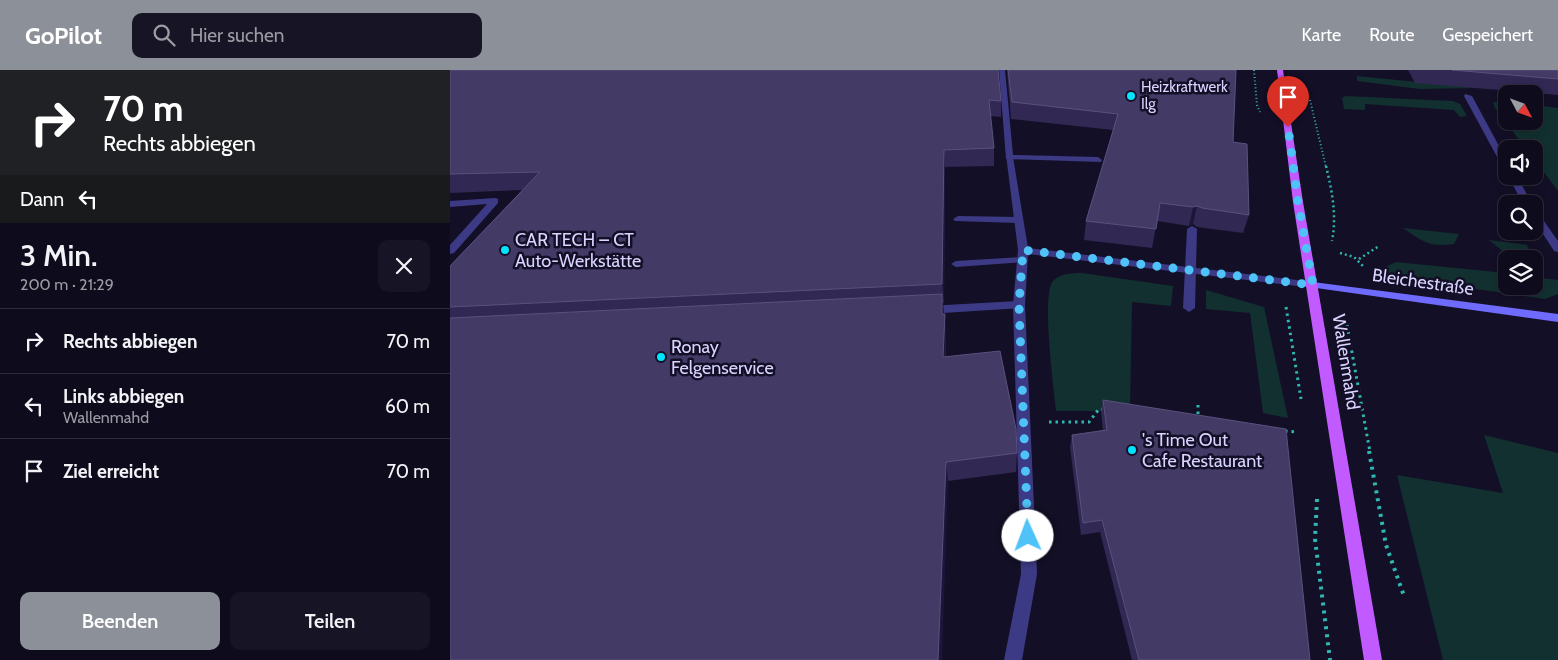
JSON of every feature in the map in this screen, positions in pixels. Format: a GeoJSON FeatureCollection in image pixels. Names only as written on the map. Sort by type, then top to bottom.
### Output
{"type":"FeatureCollection","features":[{"type":"Feature","properties":{"kind":"main road","name":"Wallenmahd"},"geometry":{"type":"LineString","coordinates":[[1280,70],[1298,202],[1373,660]]}},
{"type":"Feature","properties":{"kind":"main road","name":"Bleichestraße"},"geometry":{"type":"LineString","coordinates":[[1313,285],[1558,318]]}},
{"type":"Feature","properties":{"kind":"street"},"geometry":{"type":"LineString","coordinates":[[1002,70],[1008,157],[1022,255],[1019,305],[1029,574],[1013,660]]}},
{"type":"Feature","properties":{"kind":"street"},"geometry":{"type":"LineString","coordinates":[[1468,96],[1498,152]]}},
{"type":"Feature","properties":{"kind":"street"},"geometry":{"type":"LineString","coordinates":[[1008,157],[1098,160]]}},
{"type":"Feature","properties":{"kind":"street"},"geometry":{"type":"LineString","coordinates":[[450,204],[495,201],[450,251]]}},
{"type":"Feature","properties":{"kind":"street"},"geometry":{"type":"LineString","coordinates":[[958,219],[1018,220]]}},
{"type":"Feature","properties":{"kind":"street"},"geometry":{"type":"LineString","coordinates":[[1543,226],[1558,248]]}},
{"type":"Feature","properties":{"kind":"street"},"geometry":{"type":"LineString","coordinates":[[1190,308],[1192,229]]}},
{"type":"Feature","properties":{"kind":"street"},"geometry":{"type":"LineString","coordinates":[[956,264],[1022,255],[1190,270],[1313,285]]}},
{"type":"Feature","properties":{"kind":"street"},"geometry":{"type":"LineString","coordinates":[[919,310],[1019,305]]}},
{"type":"Feature","properties":{"kind":"path"},"geometry":{"type":"LineString","coordinates":[[1254,70],[1257,105]]}},
{"type":"Feature","properties":{"kind":"path"},"geometry":{"type":"LineString","coordinates":[[1310,99],[1333,195],[1335,226],[1332,239],[1374,468],[1386,545],[1404,596]]}},
{"type":"Feature","properties":{"kind":"path"},"geometry":{"type":"LineString","coordinates":[[1359,260],[1379,246]]}},
{"type":"Feature","properties":{"kind":"path"},"geometry":{"type":"LineString","coordinates":[[1340,253],[1349,254],[1359,260],[1363,266]]}},
{"type":"Feature","properties":{"kind":"path"},"geometry":{"type":"LineString","coordinates":[[1288,318],[1301,403]]}},
{"type":"Feature","properties":{"kind":"path"},"geometry":{"type":"LineString","coordinates":[[1198,405],[1198,418]]}},
{"type":"Feature","properties":{"kind":"path"},"geometry":{"type":"LineString","coordinates":[[1048,422],[1089,422],[1100,410],[1107,411]]}},
{"type":"Feature","properties":{"kind":"path"},"geometry":{"type":"LineString","coordinates":[[1190,417],[1207,420]]}},
{"type":"Feature","properties":{"kind":"path"},"geometry":{"type":"LineString","coordinates":[[1278,430],[1296,432]]}},
{"type":"Feature","properties":{"kind":"path"},"geometry":{"type":"LineString","coordinates":[[1317,489],[1315,539],[1330,660]]}},
{"type":"Feature","properties":{"kind":"green space"},"geometry":{"type":"Polygon","coordinates":[[[1357,76],[1477,88],[1420,89],[1357,81],[1357,76]]]}},
{"type":"Feature","properties":{"kind":"green space"},"geometry":{"type":"Polygon","coordinates":[[[1345,96],[1453,101],[1460,104],[1467,116],[1460,117],[1454,110],[1365,104],[1365,110],[1344,109],[1342,98],[1345,96]]]}},
{"type":"Feature","properties":{"kind":"green space"},"geometry":{"type":"Polygon","coordinates":[[[1493,102],[1498,102],[1498,112],[1493,102]]]}},
{"type":"Feature","properties":{"kind":"green space"},"geometry":{"type":"Polygon","coordinates":[[[1543,106],[1558,108],[1558,191],[1543,171],[1543,140],[1519,140],[1512,130],[1543,130],[1543,106]]]}},
{"type":"Feature","properties":{"kind":"green space"},"geometry":{"type":"Polygon","coordinates":[[[1403,228],[1459,234],[1454,244],[1439,245],[1421,240],[1403,228]]]}},
{"type":"Feature","properties":{"kind":"green space"},"geometry":{"type":"Polygon","coordinates":[[[1489,240],[1527,245],[1529,250],[1502,250],[1489,240]]]}},
{"type":"Feature","properties":{"kind":"green space"},"geometry":{"type":"Polygon","coordinates":[[[1396,262],[1498,272],[1498,292],[1394,277],[1383,268],[1396,262]]]}},
{"type":"Feature","properties":{"kind":"green space"},"geometry":{"type":"Polygon","coordinates":[[[1082,273],[1173,286],[1171,306],[1132,302],[1130,411],[1056,411],[1048,322],[1050,289],[1053,281],[1060,276],[1082,273]]]}},
{"type":"Feature","properties":{"kind":"green space"},"geometry":{"type":"Polygon","coordinates":[[[1543,278],[1558,280],[1558,294],[1545,299],[1518,295],[1543,295],[1543,278]]]}},
{"type":"Feature","properties":{"kind":"green space"},"geometry":{"type":"Polygon","coordinates":[[[1206,290],[1264,307],[1288,418],[1263,413],[1250,313],[1206,309],[1206,290]]]}},
{"type":"Feature","properties":{"kind":"green space"},"geometry":{"type":"Polygon","coordinates":[[[1484,435],[1558,453],[1558,660],[1443,660],[1397,475],[1503,493],[1484,435]]]}},
{"type":"Feature","properties":{"kind":"building"},"geometry":{"type":"Polygon","coordinates":[[[450,70],[998,70],[1001,101],[989,100],[994,148],[944,150],[942,284],[450,307],[450,266],[540,172],[450,174],[450,70]]]}},
{"type":"Feature","properties":{"kind":"building"},"geometry":{"type":"Polygon","coordinates":[[[1008,70],[1236,70],[1233,142],[1247,144],[1249,215],[1197,206],[1160,203],[1156,229],[1086,221],[1118,114],[1012,102],[1008,70]]]}},
{"type":"Feature","properties":{"kind":"building"},"geometry":{"type":"Polygon","coordinates":[[[1452,70],[1558,70],[1558,79],[1452,70]]]}},
{"type":"Feature","properties":{"kind":"building"},"geometry":{"type":"Polygon","coordinates":[[[942,294],[942,314],[945,314],[943,357],[1000,351],[1016,429],[1017,453],[946,462],[938,660],[450,660],[450,318],[942,294]]]}},
{"type":"Feature","properties":{"kind":"building"},"geometry":{"type":"Polygon","coordinates":[[[1103,400],[1286,429],[1310,660],[1139,660],[1102,520],[1083,523],[1072,435],[1107,430],[1103,400]]]}},
{"type":"Feature","properties":{"kind":"place","name":"Heizkraftwerk Ilg"},"geometry":{"type":"Point","coordinates":[1131,96]}},
{"type":"Feature","properties":{"kind":"place","name":"CAR TECH – CT Auto-Werkstätte"},"geometry":{"type":"Point","coordinates":[505,250]}},
{"type":"Feature","properties":{"kind":"place","name":"Ronay Felgenservice"},"geometry":{"type":"Point","coordinates":[661,357]}},
{"type":"Feature","properties":{"kind":"place","name":"'s Time Out Cafe Restaurant"},"geometry":{"type":"Point","coordinates":[1132,450]}},
{"type":"Feature","properties":{"kind":"route"},"geometry":{"type":"LineString","coordinates":[[1028,536],[1019,305],[1023,250],[1313,285],[1298,202],[1288,127]]}}]}
